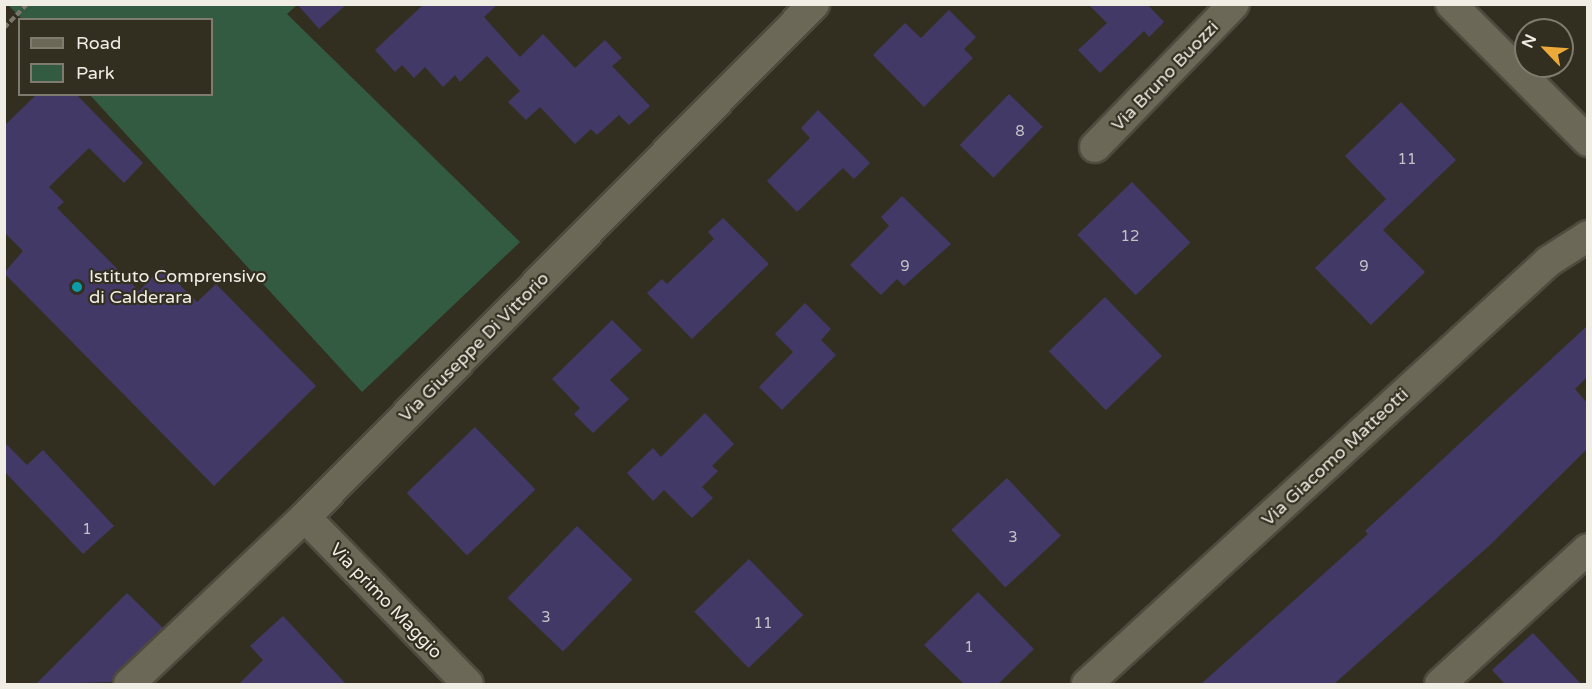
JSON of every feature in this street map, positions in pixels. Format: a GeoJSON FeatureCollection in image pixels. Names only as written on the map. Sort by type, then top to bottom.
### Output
{"type":"FeatureCollection","features":[{"type":"Feature","properties":{"kind":"street","name":"Via Giuseppe Di Vittorio"},"geometry":{"type":"LineString","coordinates":[[129,684],[305,517],[814,4]]}},
{"type":"Feature","properties":{"kind":"street","name":"Via Bruno Buozzi"},"geometry":{"type":"LineString","coordinates":[[1095,147],[1234,4]]}},
{"type":"Feature","properties":{"kind":"street"},"geometry":{"type":"LineString","coordinates":[[1451,4],[1587,141]]}},
{"type":"Feature","properties":{"kind":"street","name":"Via Giacomo Matteotti"},"geometry":{"type":"LineString","coordinates":[[1087,684],[1549,261],[1587,236]]}},
{"type":"Feature","properties":{"kind":"street","name":"Via primo Maggio"},"geometry":{"type":"LineString","coordinates":[[305,517],[468,684]]}},
{"type":"Feature","properties":{"kind":"street"},"geometry":{"type":"LineString","coordinates":[[1440,684],[1587,549]]}},
{"type":"Feature","properties":{"kind":"path"},"geometry":{"type":"LineString","coordinates":[[4,28],[27,4]]}},
{"type":"Feature","properties":{"kind":"green space"},"geometry":{"type":"Polygon","coordinates":[[[8,5],[297,5],[287,14],[520,242],[362,392],[91,96],[213,96],[213,18],[21,18],[8,5]]]}},
{"type":"Feature","properties":{"kind":"building"},"geometry":{"type":"Polygon","coordinates":[[[297,4],[347,4],[319,29],[297,4]]]}},
{"type":"Feature","properties":{"kind":"building"},"geometry":{"type":"Polygon","coordinates":[[[424,4],[498,4],[484,17],[520,57],[543,34],[575,68],[605,40],[622,58],[612,66],[650,106],[629,125],[619,115],[597,135],[591,129],[575,144],[540,107],[526,120],[508,102],[520,91],[487,56],[460,82],[455,75],[443,87],[425,67],[414,78],[402,65],[395,72],[375,50],[424,4]]]}},
{"type":"Feature","properties":{"kind":"building"},"geometry":{"type":"Polygon","coordinates":[[[1088,4],[1147,4],[1164,22],[1149,37],[1144,31],[1100,73],[1078,50],[1107,23],[1088,4]]]}},
{"type":"Feature","properties":{"kind":"building"},"geometry":{"type":"Polygon","coordinates":[[[949,10],[976,37],[964,49],[973,58],[924,107],[873,55],[905,23],[921,38],[949,10]]]}},
{"type":"Feature","properties":{"kind":"building"},"geometry":{"type":"Polygon","coordinates":[[[1009,94],[1043,127],[993,178],[960,145],[1009,94]]]}},
{"type":"Feature","properties":{"kind":"building","name":"Istituto Comprensivo di Calderara"},"geometry":{"type":"Polygon","coordinates":[[[35,96],[78,96],[143,163],[124,183],[89,148],[49,187],[64,202],[57,208],[139,291],[162,267],[197,302],[216,284],[316,386],[214,486],[4,273],[23,251],[4,232],[4,126],[35,96]]]}},
{"type":"Feature","properties":{"kind":"building"},"geometry":{"type":"Polygon","coordinates":[[[1401,102],[1456,160],[1383,230],[1425,272],[1371,325],[1315,268],[1386,199],[1345,156],[1401,102]]]}},
{"type":"Feature","properties":{"kind":"building"},"geometry":{"type":"Polygon","coordinates":[[[818,110],[870,163],[854,179],[843,168],[797,212],[767,181],[810,138],[801,128],[818,110]]]}},
{"type":"Feature","properties":{"kind":"building"},"geometry":{"type":"Polygon","coordinates":[[[1132,182],[1190,242],[1136,295],[1077,235],[1132,182]]]}},
{"type":"Feature","properties":{"kind":"building"},"geometry":{"type":"Polygon","coordinates":[[[902,196],[951,244],[904,286],[897,279],[881,295],[850,265],[889,226],[881,217],[902,196]]]}},
{"type":"Feature","properties":{"kind":"building"},"geometry":{"type":"Polygon","coordinates":[[[723,218],[769,264],[692,339],[647,293],[662,279],[667,284],[714,239],[708,232],[723,218]]]}},
{"type":"Feature","properties":{"kind":"building"},"geometry":{"type":"Polygon","coordinates":[[[1105,297],[1162,356],[1106,410],[1049,351],[1105,297]]]}},
{"type":"Feature","properties":{"kind":"building"},"geometry":{"type":"Polygon","coordinates":[[[805,303],[831,329],[821,340],[836,355],[782,410],[759,387],[793,352],[775,334],[805,303]]]}},
{"type":"Feature","properties":{"kind":"building"},"geometry":{"type":"Polygon","coordinates":[[[612,320],[642,350],[610,380],[629,399],[593,433],[574,414],[580,408],[552,379],[612,320]]]}},
{"type":"Feature","properties":{"kind":"building"},"geometry":{"type":"Polygon","coordinates":[[[1587,326],[1587,377],[1575,389],[1587,403],[1587,449],[1491,544],[1334,684],[1201,684],[1368,534],[1365,531],[1587,326]]]}},
{"type":"Feature","properties":{"kind":"building"},"geometry":{"type":"Polygon","coordinates":[[[705,413],[734,444],[712,466],[718,471],[702,487],[713,498],[692,518],[664,490],[653,501],[627,473],[653,448],[661,457],[705,413]]]}},
{"type":"Feature","properties":{"kind":"building"},"geometry":{"type":"Polygon","coordinates":[[[475,427],[535,490],[467,556],[407,493],[475,427]]]}},
{"type":"Feature","properties":{"kind":"building"},"geometry":{"type":"Polygon","coordinates":[[[4,442],[27,465],[43,450],[114,526],[83,554],[4,471],[4,442]]]}},
{"type":"Feature","properties":{"kind":"building"},"geometry":{"type":"Polygon","coordinates":[[[1007,478],[1061,536],[1005,588],[951,530],[1007,478]]]}},
{"type":"Feature","properties":{"kind":"building"},"geometry":{"type":"Polygon","coordinates":[[[577,526],[632,579],[563,651],[508,598],[577,526]]]}},
{"type":"Feature","properties":{"kind":"building"},"geometry":{"type":"Polygon","coordinates":[[[749,559],[803,615],[749,668],[694,612],[749,559]]]}},
{"type":"Feature","properties":{"kind":"building"},"geometry":{"type":"Polygon","coordinates":[[[978,592],[1034,649],[998,684],[964,684],[924,645],[978,592]]]}},
{"type":"Feature","properties":{"kind":"building"},"geometry":{"type":"Polygon","coordinates":[[[127,593],[163,628],[117,671],[112,682],[36,684],[127,593]]]}},
{"type":"Feature","properties":{"kind":"building"},"geometry":{"type":"Polygon","coordinates":[[[283,616],[346,684],[239,684],[263,660],[250,646],[283,616]]]}},
{"type":"Feature","properties":{"kind":"building"},"geometry":{"type":"Polygon","coordinates":[[[1533,633],[1581,684],[1505,684],[1492,670],[1533,633]]]}},
{"type":"Feature","properties":{"kind":"place","name":"Istituto Comprensivo di Calderara"},"geometry":{"type":"Point","coordinates":[77,287]}}]}
